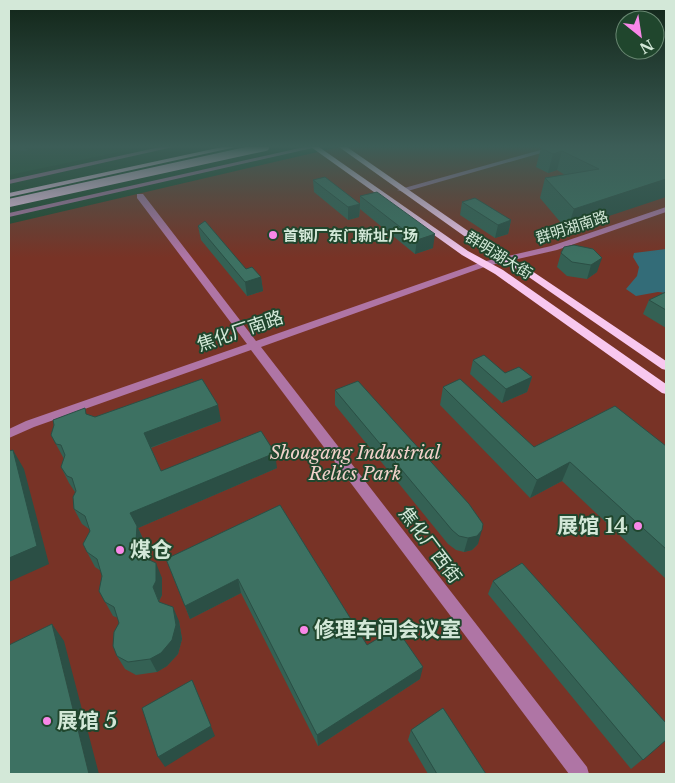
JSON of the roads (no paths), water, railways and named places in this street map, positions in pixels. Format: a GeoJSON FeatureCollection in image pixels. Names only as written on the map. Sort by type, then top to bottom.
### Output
{"type":"FeatureCollection","features":[{"type":"Feature","properties":{"kind":"main road"},"geometry":{"type":"LineString","coordinates":[[9,194],[59,184]]}},
{"type":"Feature","properties":{"kind":"main road"},"geometry":{"type":"LineString","coordinates":[[9,203],[98,184]]}},
{"type":"Feature","properties":{"kind":"main road","name":"群明湖大街"},"geometry":{"type":"LineString","coordinates":[[366,184],[666,390]]}},
{"type":"Feature","properties":{"kind":"main road","name":"群明湖大街"},"geometry":{"type":"LineString","coordinates":[[392,184],[666,366]]}},
{"type":"Feature","properties":{"kind":"street"},"geometry":{"type":"LineString","coordinates":[[9,215],[150,184]]}},
{"type":"Feature","properties":{"kind":"street"},"geometry":{"type":"LineString","coordinates":[[401,190],[425,184]]}},
{"type":"Feature","properties":{"kind":"street","name":"焦化厂西街"},"geometry":{"type":"LineString","coordinates":[[140,196],[580,774]]}},
{"type":"Feature","properties":{"kind":"street","name":"群明湖南路"},"geometry":{"type":"LineString","coordinates":[[485,264],[507,260],[583,239],[666,209]]}},
{"type":"Feature","properties":{"kind":"street","name":"焦化厂南路"},"geometry":{"type":"LineString","coordinates":[[9,434],[30,424],[254,344],[485,264]]}},
{"type":"Feature","properties":{"kind":"water"},"geometry":{"type":"Polygon","coordinates":[[[666,249],[666,293],[658,292],[636,296],[626,289],[637,276],[639,267],[633,257],[634,253],[666,249]]]}},
{"type":"Feature","properties":{"kind":"place","name":"首钢厂东门新址广场"},"geometry":{"type":"Point","coordinates":[273,235]}},
{"type":"Feature","properties":{"kind":"place","name":"展馆 14"},"geometry":{"type":"Point","coordinates":[638,526]}},
{"type":"Feature","properties":{"kind":"place","name":"煤仓"},"geometry":{"type":"Point","coordinates":[120,550]}},
{"type":"Feature","properties":{"kind":"place","name":"修理车间会议室"},"geometry":{"type":"Point","coordinates":[304,630]}},
{"type":"Feature","properties":{"kind":"place","name":"展馆 5"},"geometry":{"type":"Point","coordinates":[47,721]}},
{"type":"Feature","properties":{"kind":"park label","name":"Shougang Industrial Relics Park"},"geometry":{"type":"Point","coordinates":[355,463]}}]}
